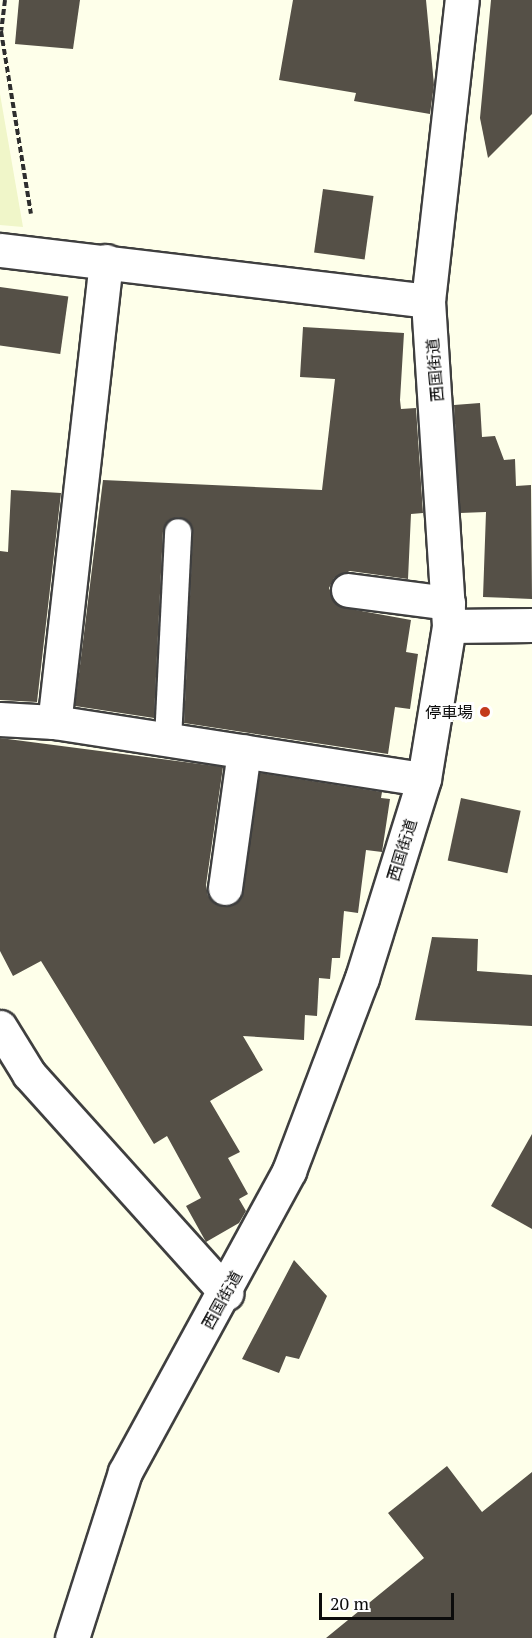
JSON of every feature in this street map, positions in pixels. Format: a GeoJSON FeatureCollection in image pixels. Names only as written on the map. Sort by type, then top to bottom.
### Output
{"type":"FeatureCollection","features":[{"type":"Feature","properties":{"kind":"street","name":"西国街道"},"geometry":{"type":"LineString","coordinates":[[72,1638],[125,1472],[226,1293],[289,1171],[362,978],[424,779],[448,614],[428,301],[462,0]]}},
{"type":"Feature","properties":{"kind":"street"},"geometry":{"type":"LineString","coordinates":[[0,250],[428,301]]}},
{"type":"Feature","properties":{"kind":"street"},"geometry":{"type":"LineString","coordinates":[[54,722],[106,261]]}},
{"type":"Feature","properties":{"kind":"street"},"geometry":{"type":"LineString","coordinates":[[348,590],[448,614],[532,625]]}},
{"type":"Feature","properties":{"kind":"street"},"geometry":{"type":"LineString","coordinates":[[0,719],[54,722],[424,779]]}},
{"type":"Feature","properties":{"kind":"street"},"geometry":{"type":"LineString","coordinates":[[225,888],[244,751]]}},
{"type":"Feature","properties":{"kind":"street"},"geometry":{"type":"LineString","coordinates":[[0,1027],[29,1074],[226,1293]]}},
{"type":"Feature","properties":{"kind":"lane"},"geometry":{"type":"LineString","coordinates":[[168,740],[178,532]]}},
{"type":"Feature","properties":{"kind":"path"},"geometry":{"type":"LineString","coordinates":[[5,0],[1,31],[32,218]]}},
{"type":"Feature","properties":{"kind":"green space"},"geometry":{"type":"Polygon","coordinates":[[[0,94],[23,227],[0,225],[0,94]]]}},
{"type":"Feature","properties":{"kind":"building"},"geometry":{"type":"Polygon","coordinates":[[[19,0],[80,0],[73,49],[15,44],[19,0]]]}},
{"type":"Feature","properties":{"kind":"building"},"geometry":{"type":"Polygon","coordinates":[[[293,0],[426,0],[434,85],[430,114],[354,101],[356,93],[279,80],[293,0]]]}},
{"type":"Feature","properties":{"kind":"building"},"geometry":{"type":"Polygon","coordinates":[[[491,0],[532,0],[532,114],[488,158],[480,118],[491,0]]]}},
{"type":"Feature","properties":{"kind":"building"},"geometry":{"type":"Polygon","coordinates":[[[323,189],[374,196],[365,259],[314,252],[323,189]]]}},
{"type":"Feature","properties":{"kind":"building"},"geometry":{"type":"Polygon","coordinates":[[[0,287],[68,297],[60,354],[0,346],[0,287]]]}},
{"type":"Feature","properties":{"kind":"building"},"geometry":{"type":"Polygon","coordinates":[[[303,327],[404,333],[400,400],[401,409],[416,408],[423,513],[411,514],[408,579],[350,571],[334,578],[329,588],[336,604],[345,608],[411,620],[406,652],[418,654],[410,709],[395,707],[388,754],[184,723],[193,533],[179,517],[171,519],[163,531],[154,718],[75,706],[103,480],[322,490],[335,379],[300,377],[303,327]]]}},
{"type":"Feature","properties":{"kind":"building"},"geometry":{"type":"Polygon","coordinates":[[[480,403],[482,437],[495,436],[504,460],[515,459],[516,486],[531,485],[532,599],[483,597],[486,512],[460,513],[454,405],[480,403]]]}},
{"type":"Feature","properties":{"kind":"building"},"geometry":{"type":"Polygon","coordinates":[[[11,490],[61,493],[37,702],[0,700],[0,551],[8,552],[11,490]]]}},
{"type":"Feature","properties":{"kind":"building"},"geometry":{"type":"Polygon","coordinates":[[[0,738],[223,767],[206,885],[208,896],[222,906],[233,905],[243,891],[260,773],[382,792],[381,798],[390,799],[382,852],[366,850],[358,913],[344,911],[340,958],[332,958],[330,979],[319,978],[317,1016],[305,1015],[304,1040],[243,1036],[263,1070],[210,1101],[240,1152],[228,1158],[248,1194],[239,1199],[246,1211],[239,1223],[206,1242],[186,1206],[201,1198],[167,1136],[154,1144],[41,961],[13,976],[0,951],[0,738]]]}},
{"type":"Feature","properties":{"kind":"building"},"geometry":{"type":"Polygon","coordinates":[[[461,798],[521,811],[507,873],[448,861],[461,798]]]}},
{"type":"Feature","properties":{"kind":"building"},"geometry":{"type":"Polygon","coordinates":[[[432,937],[478,939],[477,971],[532,975],[532,1026],[415,1020],[432,937]]]}},
{"type":"Feature","properties":{"kind":"building"},"geometry":{"type":"Polygon","coordinates":[[[532,1134],[532,1229],[491,1206],[532,1134]]]}},
{"type":"Feature","properties":{"kind":"building"},"geometry":{"type":"Polygon","coordinates":[[[294,1260],[327,1296],[299,1359],[286,1356],[279,1373],[242,1359],[294,1260]]]}},
{"type":"Feature","properties":{"kind":"building"},"geometry":{"type":"Polygon","coordinates":[[[447,1466],[482,1512],[532,1472],[532,1638],[326,1638],[424,1558],[388,1513],[447,1466]]]}},
{"type":"Feature","properties":{"kind":"place","name":"停車場"},"geometry":{"type":"Point","coordinates":[485,712]}}]}
